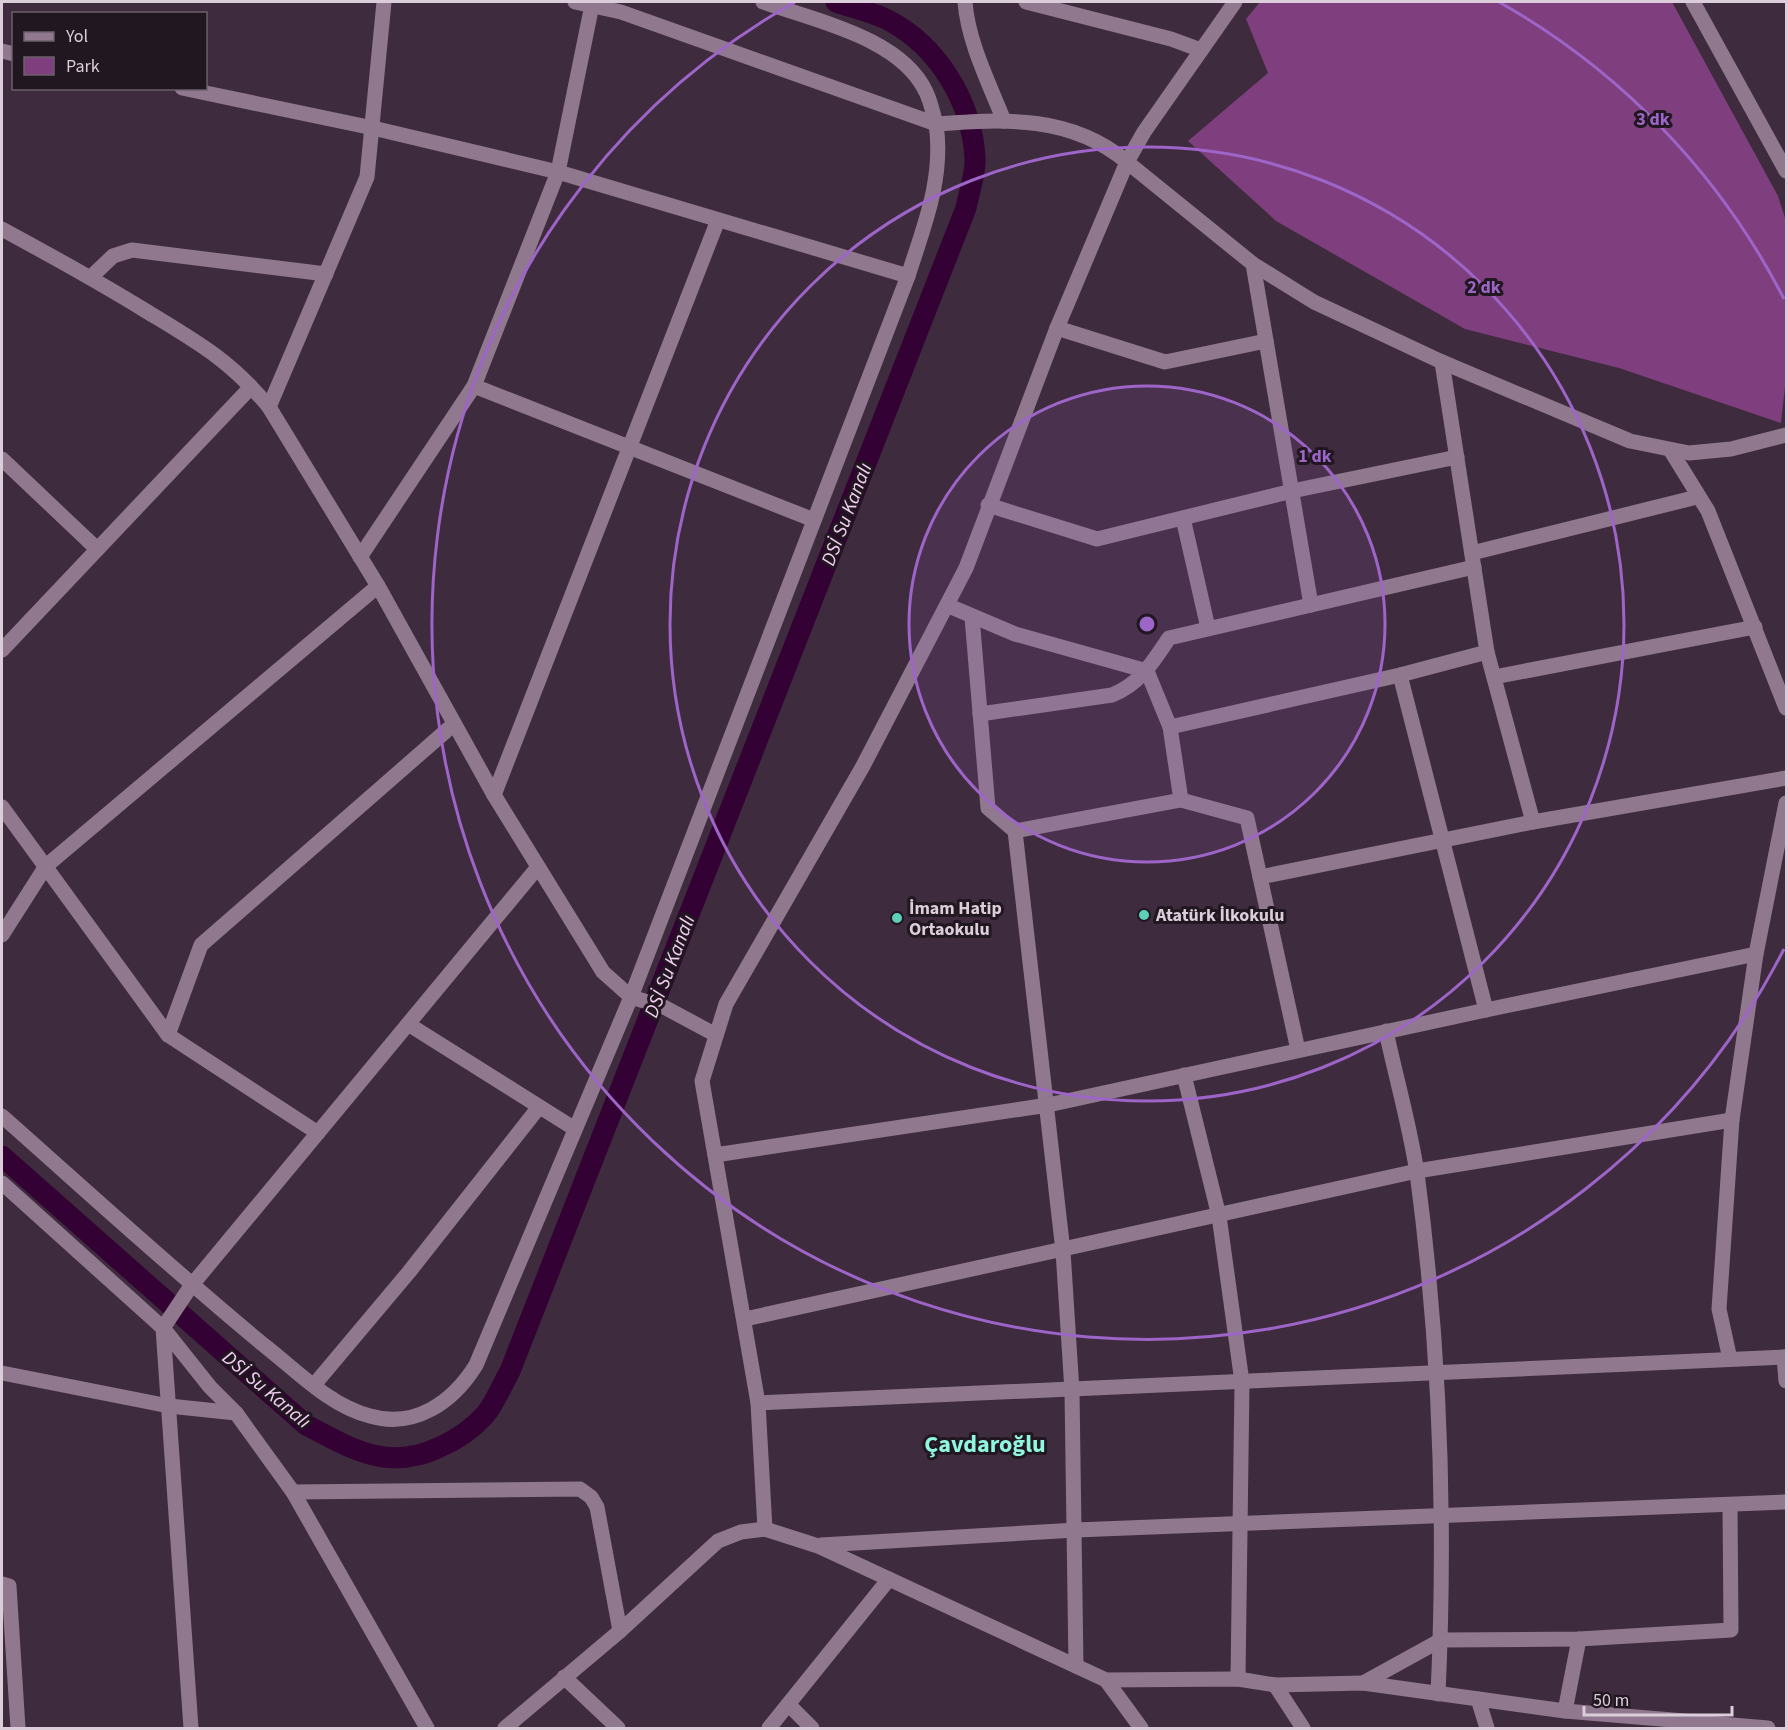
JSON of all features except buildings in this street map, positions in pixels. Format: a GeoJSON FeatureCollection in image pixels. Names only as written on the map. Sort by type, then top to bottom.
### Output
{"type":"FeatureCollection","features":[{"type":"Feature","properties":{"kind":"street"},"geometry":{"type":"LineString","coordinates":[[268,407],[367,177],[384,2]]}},
{"type":"Feature","properties":{"kind":"street"},"geometry":{"type":"LineString","coordinates":[[575,2],[623,7],[936,124],[1004,121],[1049,124],[1072,130],[1110,147],[1253,264],[1314,302],[1442,362],[1630,441],[1671,451],[1712,452],[1786,435]]}},
{"type":"Feature","properties":{"kind":"street"},"geometry":{"type":"LineString","coordinates":[[2,1116],[191,1286],[346,1408],[371,1417],[399,1419],[426,1413],[443,1404],[462,1387],[476,1365],[631,997],[908,276],[938,175],[940,150],[936,124],[927,93],[915,74],[896,55],[874,42],[764,2]]}},
{"type":"Feature","properties":{"kind":"street"},"geometry":{"type":"LineString","coordinates":[[965,2],[966,15],[1004,121]]}},
{"type":"Feature","properties":{"kind":"street"},"geometry":{"type":"LineString","coordinates":[[1026,2],[1171,39],[1201,50]]}},
{"type":"Feature","properties":{"kind":"street"},"geometry":{"type":"LineString","coordinates":[[765,1529],[758,1403],[702,1081],[716,1035],[726,1004],[862,766],[949,606],[966,568],[1057,328],[1127,162],[1144,132],[1235,2]]}},
{"type":"Feature","properties":{"kind":"street"},"geometry":{"type":"LineString","coordinates":[[1693,2],[1786,171]]}},
{"type":"Feature","properties":{"kind":"street"},"geometry":{"type":"LineString","coordinates":[[360,557],[474,386],[558,172],[592,5]]}},
{"type":"Feature","properties":{"kind":"street"},"geometry":{"type":"LineString","coordinates":[[192,90],[373,128],[558,172],[908,276]]}},
{"type":"Feature","properties":{"kind":"street"},"geometry":{"type":"LineString","coordinates":[[494,795],[718,220]]}},
{"type":"Feature","properties":{"kind":"street"},"geometry":{"type":"LineString","coordinates":[[2,229],[91,277],[214,352],[251,387],[268,407],[378,586],[494,795],[603,972],[631,997],[664,1007],[716,1035]]}},
{"type":"Feature","properties":{"kind":"street"},"geometry":{"type":"LineString","coordinates":[[91,277],[113,256],[132,250],[326,274]]}},
{"type":"Feature","properties":{"kind":"street"},"geometry":{"type":"LineString","coordinates":[[1253,264],[1311,605]]}},
{"type":"Feature","properties":{"kind":"street"},"geometry":{"type":"LineString","coordinates":[[1057,328],[1165,362],[1266,341]]}},
{"type":"Feature","properties":{"kind":"street"},"geometry":{"type":"LineString","coordinates":[[1442,362],[1487,652],[1533,822]]}},
{"type":"Feature","properties":{"kind":"street"},"geometry":{"type":"LineString","coordinates":[[474,386],[814,520]]}},
{"type":"Feature","properties":{"kind":"street"},"geometry":{"type":"LineString","coordinates":[[2,650],[251,387]]}},
{"type":"Feature","properties":{"kind":"street"},"geometry":{"type":"LineString","coordinates":[[1671,451],[1697,497],[1708,511],[1786,708]]}},
{"type":"Feature","properties":{"kind":"street"},"geometry":{"type":"LineString","coordinates":[[988,505],[1097,540],[1292,491],[1457,457]]}},
{"type":"Feature","properties":{"kind":"street"},"geometry":{"type":"LineString","coordinates":[[2,459],[97,549]]}},
{"type":"Feature","properties":{"kind":"street"},"geometry":{"type":"LineString","coordinates":[[980,714],[1112,695],[1130,687],[1147,671],[1169,638],[1311,605],[1697,497]]}},
{"type":"Feature","properties":{"kind":"street"},"geometry":{"type":"LineString","coordinates":[[1183,518],[1208,628]]}},
{"type":"Feature","properties":{"kind":"street"},"geometry":{"type":"LineString","coordinates":[[2,935],[46,866],[378,586]]}},
{"type":"Feature","properties":{"kind":"street"},"geometry":{"type":"LineString","coordinates":[[949,606],[1015,634],[1147,671],[1156,688],[1170,727],[1180,800]]}},
{"type":"Feature","properties":{"kind":"street"},"geometry":{"type":"LineString","coordinates":[[972,616],[988,808],[1015,831],[1063,1251],[1072,1391],[1076,1530],[1076,1666]]}},
{"type":"Feature","properties":{"kind":"street"},"geometry":{"type":"LineString","coordinates":[[1494,677],[1755,627]]}},
{"type":"Feature","properties":{"kind":"street"},"geometry":{"type":"LineString","coordinates":[[1170,727],[1400,675],[1487,652]]}},
{"type":"Feature","properties":{"kind":"street"},"geometry":{"type":"LineString","coordinates":[[1400,675],[1486,1010]]}},
{"type":"Feature","properties":{"kind":"street"},"geometry":{"type":"LineString","coordinates":[[168,1035],[201,945],[454,724]]}},
{"type":"Feature","properties":{"kind":"street"},"geometry":{"type":"LineString","coordinates":[[1260,877],[1533,822],[1786,778]]}},
{"type":"Feature","properties":{"kind":"street"},"geometry":{"type":"LineString","coordinates":[[1015,831],[1180,800],[1247,818],[1298,1050]]}},
{"type":"Feature","properties":{"kind":"street"},"geometry":{"type":"LineString","coordinates":[[1730,1359],[1719,1309],[1732,1120],[1756,954],[1786,803]]}},
{"type":"Feature","properties":{"kind":"street"},"geometry":{"type":"LineString","coordinates":[[2,807],[168,1035],[318,1133]]}},
{"type":"Feature","properties":{"kind":"street"},"geometry":{"type":"LineString","coordinates":[[191,1728],[163,1328],[191,1286],[538,867]]}},
{"type":"Feature","properties":{"kind":"street"},"geometry":{"type":"LineString","coordinates":[[715,1155],[1047,1105],[1756,954]]}},
{"type":"Feature","properties":{"kind":"street"},"geometry":{"type":"LineString","coordinates":[[408,1024],[575,1129]]}},
{"type":"Feature","properties":{"kind":"street"},"geometry":{"type":"LineString","coordinates":[[1386,1031],[1417,1172],[1437,1372],[1441,1640],[1438,1694]]}},
{"type":"Feature","properties":{"kind":"street"},"geometry":{"type":"LineString","coordinates":[[1184,1076],[1219,1216],[1242,1382],[1238,1678]]}},
{"type":"Feature","properties":{"kind":"street"},"geometry":{"type":"LineString","coordinates":[[314,1385],[409,1272],[539,1107]]}},
{"type":"Feature","properties":{"kind":"street"},"geometry":{"type":"LineString","coordinates":[[745,1319],[1417,1172],[1732,1120]]}},
{"type":"Feature","properties":{"kind":"street"},"geometry":{"type":"LineString","coordinates":[[2,1183],[163,1328],[210,1388],[236,1413],[292,1492],[427,1728]]}},
{"type":"Feature","properties":{"kind":"street"},"geometry":{"type":"LineString","coordinates":[[758,1403],[1072,1391],[1785,1357],[1786,1381]]}},
{"type":"Feature","properties":{"kind":"street"},"geometry":{"type":"LineString","coordinates":[[2,1373],[169,1406],[236,1413]]}},
{"type":"Feature","properties":{"kind":"street"},"geometry":{"type":"LineString","coordinates":[[292,1492],[580,1489],[591,1497],[597,1507],[620,1631]]}},
{"type":"Feature","properties":{"kind":"street"},"geometry":{"type":"LineString","coordinates":[[818,1546],[1076,1530],[1786,1503]]}},
{"type":"Feature","properties":{"kind":"street"},"geometry":{"type":"LineString","coordinates":[[1364,1683],[1441,1640],[1579,1639],[1731,1630],[1730,1505]]}},
{"type":"Feature","properties":{"kind":"street"},"geometry":{"type":"LineString","coordinates":[[505,1728],[620,1631],[718,1541],[741,1532],[765,1529],[818,1546],[1106,1680],[1238,1678],[1275,1685],[1364,1683],[1565,1711],[1729,1727],[1768,1728]]}},
{"type":"Feature","properties":{"kind":"street"},"geometry":{"type":"LineString","coordinates":[[769,1728],[890,1579]]}},
{"type":"Feature","properties":{"kind":"street"},"geometry":{"type":"LineString","coordinates":[[2,1584],[9,1586],[18,1728]]}},
{"type":"Feature","properties":{"kind":"street"},"geometry":{"type":"LineString","coordinates":[[1565,1711],[1579,1639]]}},
{"type":"Feature","properties":{"kind":"street"},"geometry":{"type":"LineString","coordinates":[[564,1677],[618,1728]]}},
{"type":"Feature","properties":{"kind":"street"},"geometry":{"type":"LineString","coordinates":[[1106,1680],[1141,1728]]}},
{"type":"Feature","properties":{"kind":"street"},"geometry":{"type":"LineString","coordinates":[[1275,1685],[1303,1728]]}},
{"type":"Feature","properties":{"kind":"street"},"geometry":{"type":"LineString","coordinates":[[1478,1699],[1487,1728]]}},
{"type":"Feature","properties":{"kind":"street"},"geometry":{"type":"LineString","coordinates":[[789,1704],[812,1728]]}},
{"type":"Feature","properties":{"kind":"green space"},"geometry":{"type":"Polygon","coordinates":[[[1260,2],[1672,2],[1778,196],[1786,221],[1786,378],[1781,423],[1619,368],[1465,329],[1276,221],[1188,141],[1268,73],[1246,19],[1260,2]]]}},
{"type":"Feature","properties":{"kind":"waterway","name":"DSİ Su Kanalı"},"geometry":{"type":"LineString","coordinates":[[2,1156],[306,1425],[323,1434],[371,1454],[404,1457],[421,1454],[452,1441],[475,1425],[489,1410],[510,1371],[966,208],[975,158],[967,116],[949,78],[937,60],[906,31],[882,17],[836,2]]}},
{"type":"Feature","properties":{"kind":"place","name":"Atatürk İlkokulu"},"geometry":{"type":"Point","coordinates":[1144,915]}},
{"type":"Feature","properties":{"kind":"place","name":"İmam Hatip Ortaokulu"},"geometry":{"type":"Point","coordinates":[897,918]}},
{"type":"Feature","properties":{"kind":"district","name":"Çavdaroğlu"},"geometry":{"type":"Point","coordinates":[985,1444]}}]}
